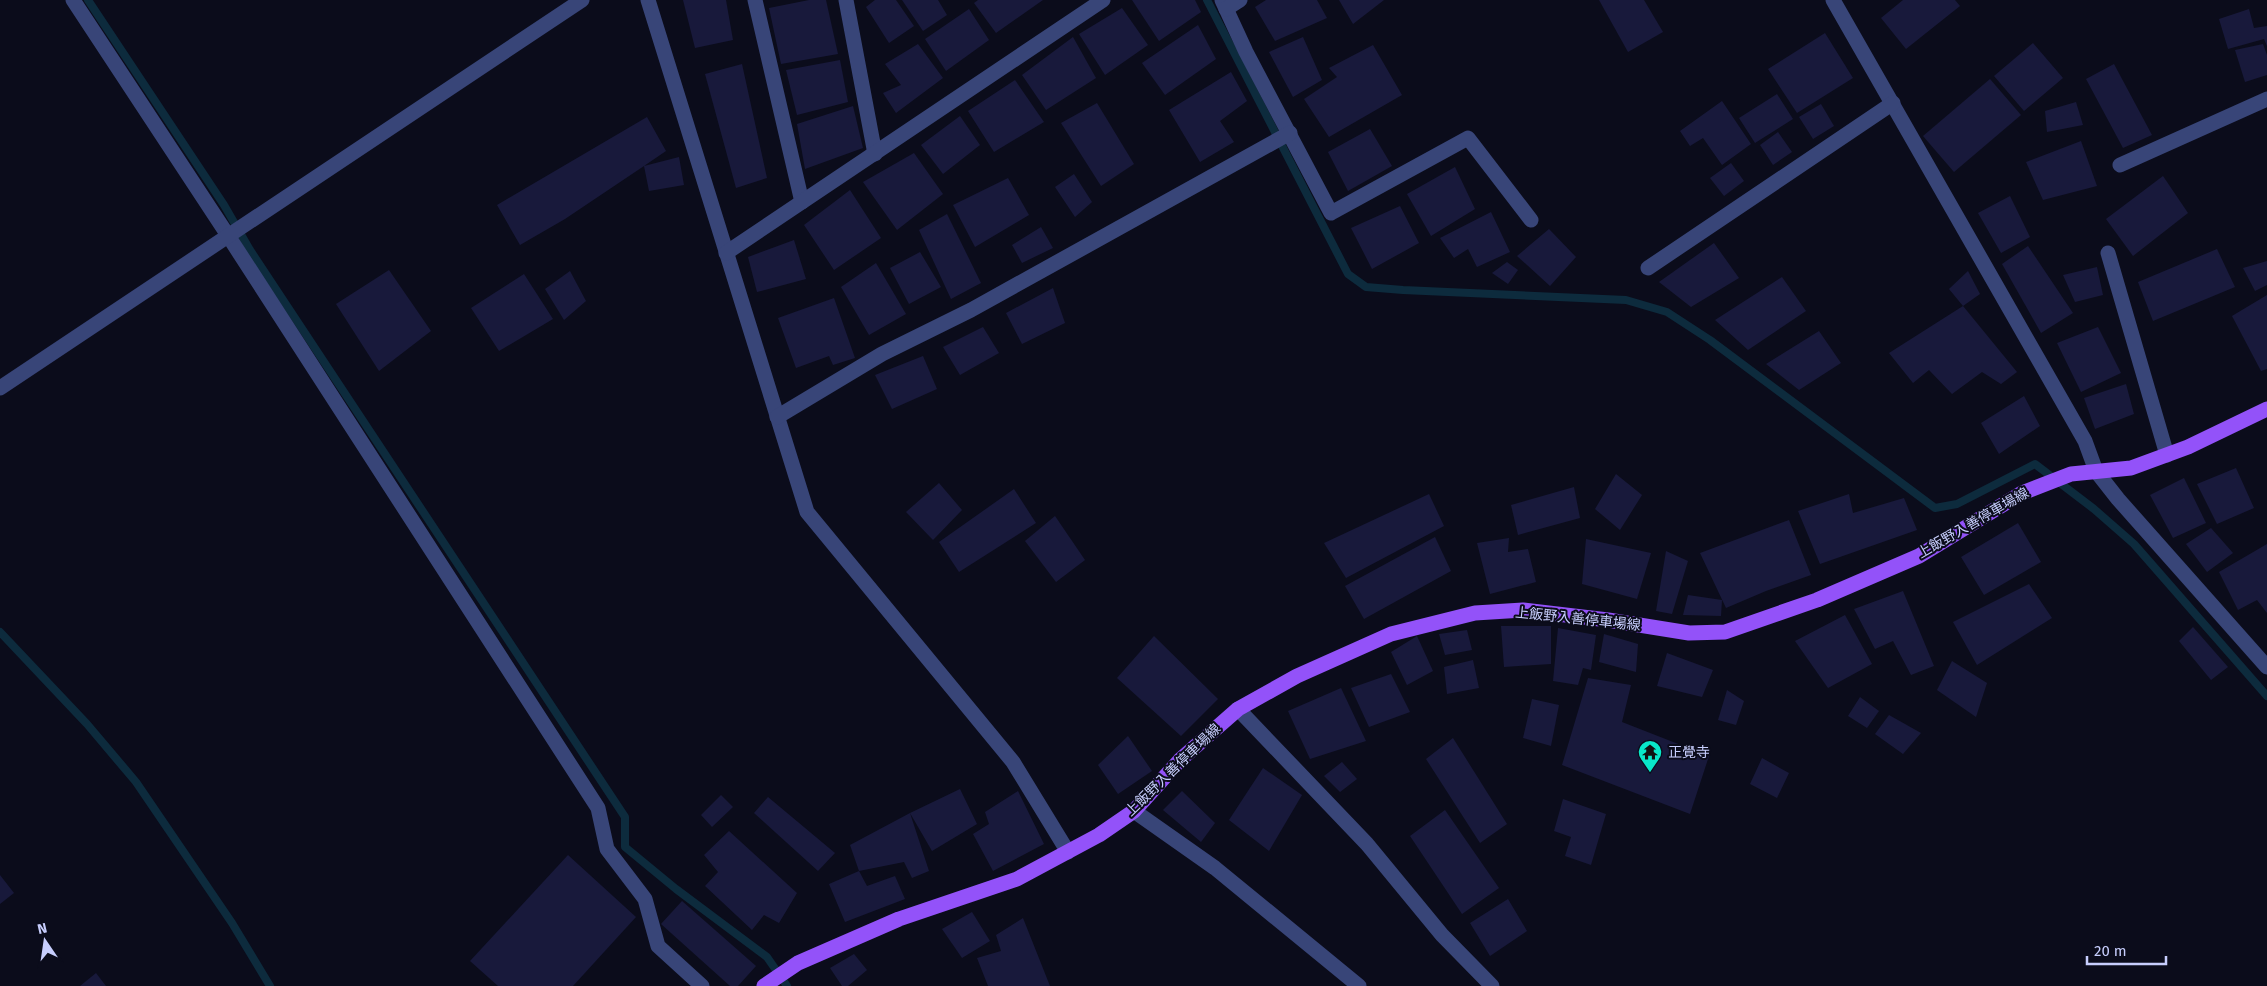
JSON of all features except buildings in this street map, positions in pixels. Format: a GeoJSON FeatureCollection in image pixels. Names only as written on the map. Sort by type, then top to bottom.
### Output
{"type":"FeatureCollection","features":[{"type":"Feature","properties":{"kind":"main road","name":"上飯野入善停車場線"},"geometry":{"type":"LineString","coordinates":[[764,986],[798,963],[899,919],[1017,879],[1099,835],[1134,811],[1180,760],[1238,709],[1297,676],[1376,640],[1420,625],[1475,613],[1524,610],[1608,620],[1689,633],[1725,632],[1817,600],[1919,556],[2022,493],[2071,474],[2131,468],[2168,455],[2267,409]]}},
{"type":"Feature","properties":{"kind":"street"},"geometry":{"type":"LineString","coordinates":[[73,0],[229,237],[598,808],[607,849],[645,899],[658,946],[702,986]]}},
{"type":"Feature","properties":{"kind":"street"},"geometry":{"type":"LineString","coordinates":[[0,388],[582,0]]}},
{"type":"Feature","properties":{"kind":"street"},"geometry":{"type":"LineString","coordinates":[[648,0],[807,512],[1013,762],[1068,852]]}},
{"type":"Feature","properties":{"kind":"street"},"geometry":{"type":"LineString","coordinates":[[755,0],[802,202]]}},
{"type":"Feature","properties":{"kind":"street"},"geometry":{"type":"LineString","coordinates":[[846,0],[874,154]]}},
{"type":"Feature","properties":{"kind":"street"},"geometry":{"type":"LineString","coordinates":[[726,253],[1103,0]]}},
{"type":"Feature","properties":{"kind":"street"},"geometry":{"type":"LineString","coordinates":[[1240,0],[1224,4],[1246,52],[1331,213],[1468,138],[1531,220]]}},
{"type":"Feature","properties":{"kind":"street"},"geometry":{"type":"LineString","coordinates":[[1833,0],[2085,442],[2096,471],[2118,499],[2267,667]]}},
{"type":"Feature","properties":{"kind":"street"},"geometry":{"type":"LineString","coordinates":[[2120,165],[2267,99]]}},
{"type":"Feature","properties":{"kind":"street"},"geometry":{"type":"LineString","coordinates":[[1648,268],[1893,103]]}},
{"type":"Feature","properties":{"kind":"street"},"geometry":{"type":"LineString","coordinates":[[777,417],[882,354],[971,310],[1290,133]]}},
{"type":"Feature","properties":{"kind":"street"},"geometry":{"type":"LineString","coordinates":[[2108,253],[2168,455]]}},
{"type":"Feature","properties":{"kind":"street"},"geometry":{"type":"LineString","coordinates":[[1238,709],[1367,844],[1442,935],[1492,986]]}},
{"type":"Feature","properties":{"kind":"street"},"geometry":{"type":"LineString","coordinates":[[1134,811],[1216,868],[1359,986]]}},
{"type":"Feature","properties":{"kind":"waterway"},"geometry":{"type":"LineString","coordinates":[[88,0],[224,205],[250,250],[625,817],[625,847],[676,889],[767,957],[787,986]]}},
{"type":"Feature","properties":{"kind":"waterway"},"geometry":{"type":"LineString","coordinates":[[1207,0],[1348,274],[1366,287],[1626,300],[1667,312],[1710,340],[1935,508],[1957,504],[2035,464],[2094,509],[2134,544],[2267,696]]}},
{"type":"Feature","properties":{"kind":"waterway"},"geometry":{"type":"LineString","coordinates":[[0,632],[87,724],[136,782],[232,923],[270,986]]}},
{"type":"Feature","properties":{"kind":"place","name":"正覺寺"},"geometry":{"type":"Point","coordinates":[1650,773]}}]}
